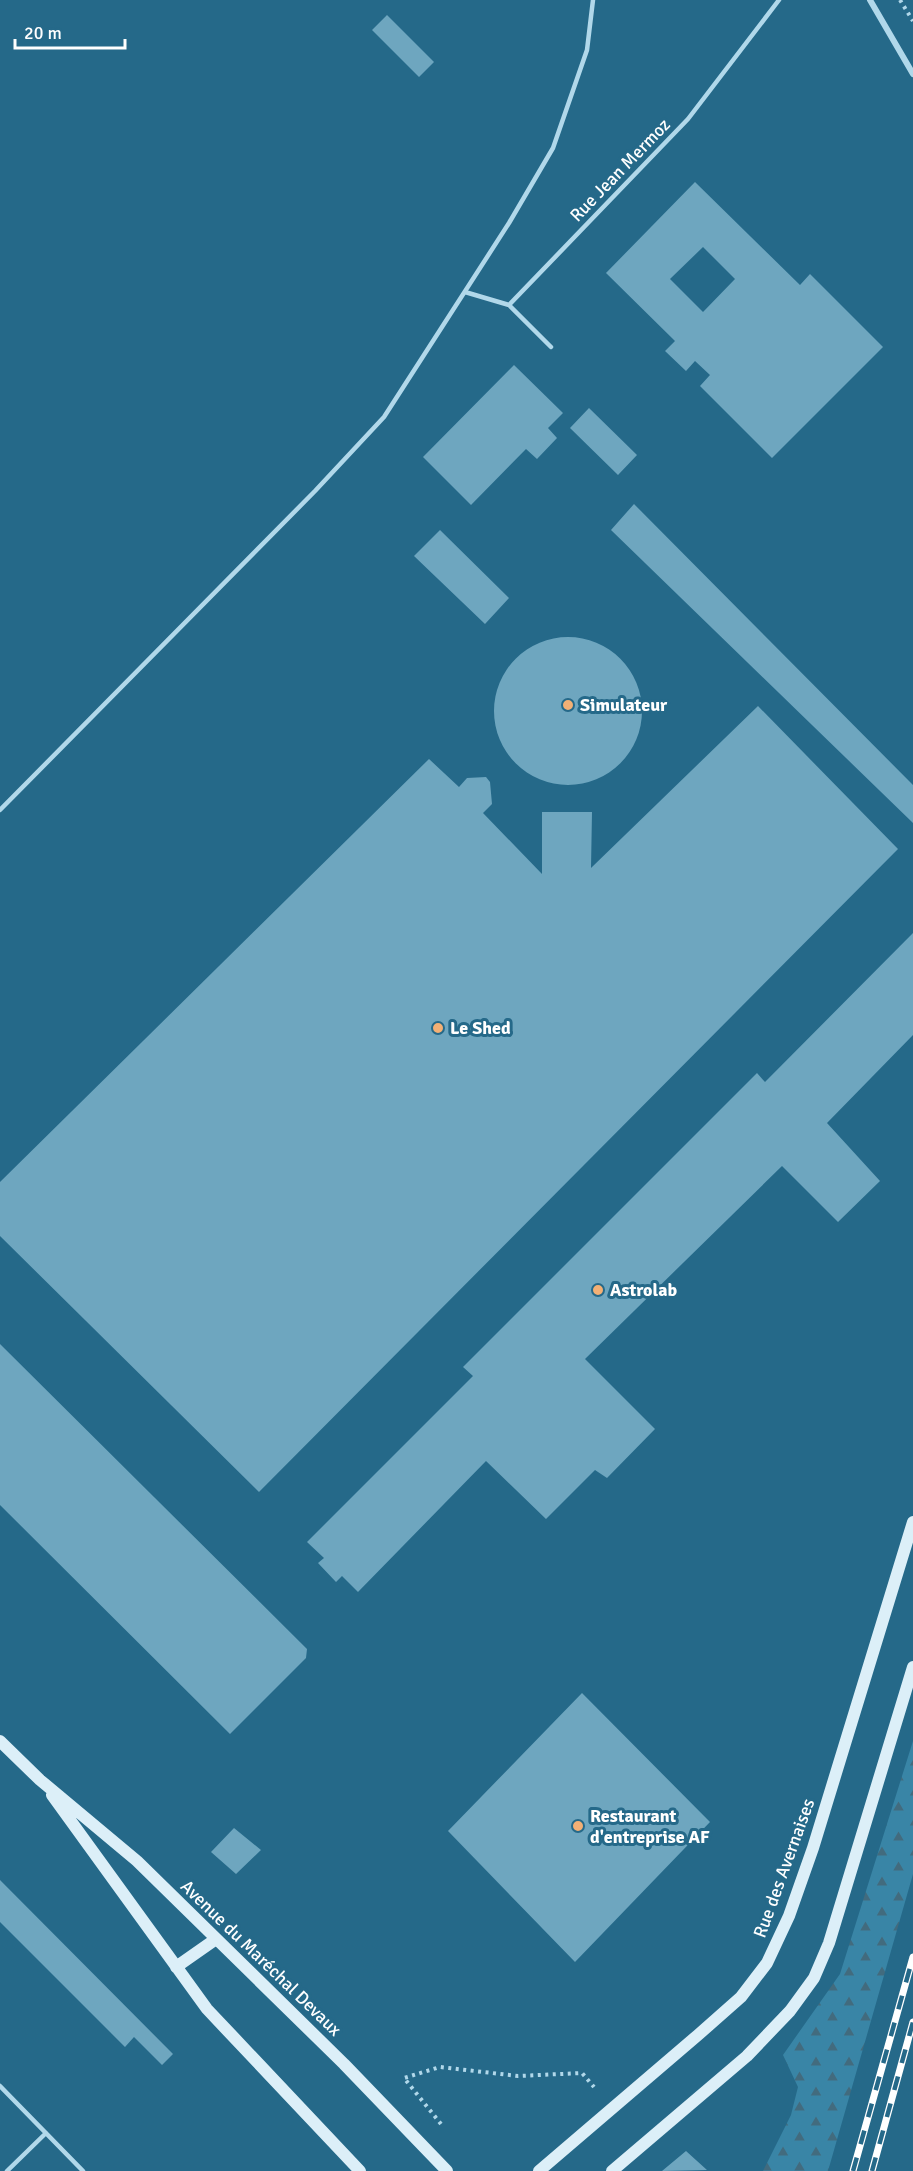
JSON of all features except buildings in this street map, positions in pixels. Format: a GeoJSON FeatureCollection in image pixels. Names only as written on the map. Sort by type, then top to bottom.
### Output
{"type":"FeatureCollection","features":[{"type":"Feature","properties":{"kind":"main road","name":"Rue des Avernaises"},"geometry":{"type":"LineString","coordinates":[[539,2171],[741,1996],[767,1963],[789,1916],[813,1848],[913,1522]]}},
{"type":"Feature","properties":{"kind":"main road"},"geometry":{"type":"LineString","coordinates":[[612,2171],[747,2056],[790,2011],[814,1978],[829,1943],[913,1667]]}},
{"type":"Feature","properties":{"kind":"main road","name":"Avenue du Maréchal Devaux"},"geometry":{"type":"LineString","coordinates":[[0,1740],[40,1780],[136,1861],[447,2171]]}},
{"type":"Feature","properties":{"kind":"main road","name":"Avenue du Maréchal Devaux"},"geometry":{"type":"LineString","coordinates":[[40,1780],[176,1967],[226,2031],[360,2171]]}},
{"type":"Feature","properties":{"kind":"main road"},"geometry":{"type":"LineString","coordinates":[[176,1967],[216,1939]]}},
{"type":"Feature","properties":{"kind":"street"},"geometry":{"type":"LineString","coordinates":[[870,0],[913,74]]}},
{"type":"Feature","properties":{"kind":"lane"},"geometry":{"type":"LineString","coordinates":[[0,810],[315,491],[384,417],[465,292],[553,148],[587,50],[593,0]]}},
{"type":"Feature","properties":{"kind":"lane","name":"Rue Jean Mermoz"},"geometry":{"type":"LineString","coordinates":[[509,305],[688,119],[779,0]]}},
{"type":"Feature","properties":{"kind":"lane"},"geometry":{"type":"LineString","coordinates":[[465,292],[509,305],[551,347]]}},
{"type":"Feature","properties":{"kind":"lane"},"geometry":{"type":"LineString","coordinates":[[0,2086],[83,2171]]}},
{"type":"Feature","properties":{"kind":"lane"},"geometry":{"type":"LineString","coordinates":[[8,2171],[46,2133]]}},
{"type":"Feature","properties":{"kind":"path"},"geometry":{"type":"LineString","coordinates":[[900,0],[913,21]]}},
{"type":"Feature","properties":{"kind":"path"},"geometry":{"type":"LineString","coordinates":[[447,2132],[404,2078],[440,2067],[518,2076],[582,2073],[594,2086]]}},
{"type":"Feature","properties":{"kind":"green space"},"geometry":{"type":"Polygon","coordinates":[[[913,1741],[913,1874],[828,2171],[763,2171],[791,2115],[798,2087],[783,2055],[840,1974],[913,1741]]]}},
{"type":"Feature","properties":{"kind":"railway"},"geometry":{"type":"LineString","coordinates":[[853,2171],[913,1957]]}},
{"type":"Feature","properties":{"kind":"railway"},"geometry":{"type":"LineString","coordinates":[[872,2171],[913,2022]]}},
{"type":"Feature","properties":{"kind":"place","name":"Simulateur"},"geometry":{"type":"Point","coordinates":[568,705]}},
{"type":"Feature","properties":{"kind":"place","name":"Le Shed"},"geometry":{"type":"Point","coordinates":[438,1028]}},
{"type":"Feature","properties":{"kind":"place","name":"Astrolab"},"geometry":{"type":"Point","coordinates":[598,1290]}},
{"type":"Feature","properties":{"kind":"place","name":"Restaurant d'entreprise AF"},"geometry":{"type":"Point","coordinates":[578,1826]}}]}
